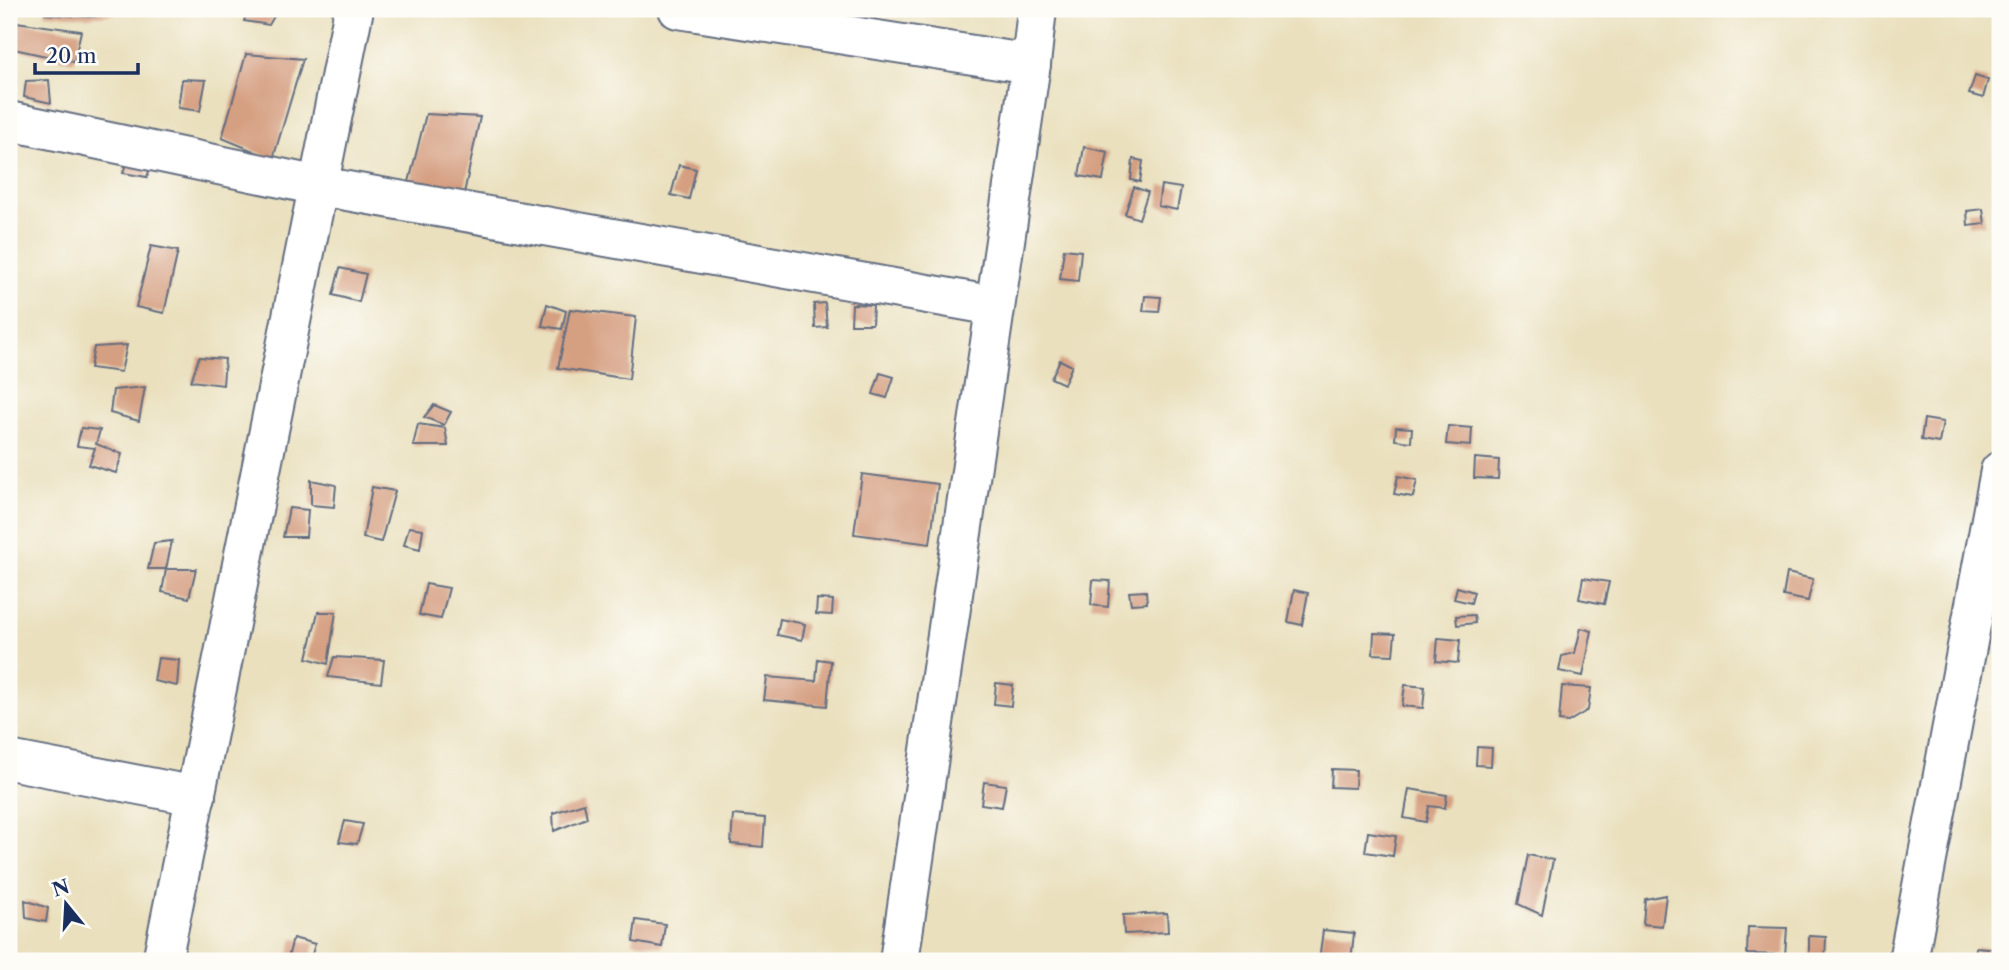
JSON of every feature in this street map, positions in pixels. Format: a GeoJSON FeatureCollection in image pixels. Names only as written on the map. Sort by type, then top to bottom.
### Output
{"type":"FeatureCollection","features":[{"type":"Feature","properties":{"kind":"street"},"geometry":{"type":"LineString","coordinates":[[162,961],[354,9]]}},
{"type":"Feature","properties":{"kind":"street"},"geometry":{"type":"LineString","coordinates":[[678,9],[1031,64]]}},
{"type":"Feature","properties":{"kind":"street"},"geometry":{"type":"LineString","coordinates":[[899,961],[1037,9]]}},
{"type":"Feature","properties":{"kind":"street"},"geometry":{"type":"LineString","coordinates":[[9,121],[318,186],[995,306]]}},
{"type":"Feature","properties":{"kind":"street"},"geometry":{"type":"LineString","coordinates":[[1908,961],[2000,471]]}},
{"type":"Feature","properties":{"kind":"street"},"geometry":{"type":"LineString","coordinates":[[9,760],[196,796]]}},
{"type":"Feature","properties":{"kind":"building"},"geometry":{"type":"Polygon","coordinates":[[[46,9],[118,9],[117,14],[89,17],[45,14],[46,9]]]}},
{"type":"Feature","properties":{"kind":"building"},"geometry":{"type":"Polygon","coordinates":[[[248,9],[277,11],[269,25],[244,21],[248,9]]]}},
{"type":"Feature","properties":{"kind":"building"},"geometry":{"type":"Polygon","coordinates":[[[858,9],[876,11],[874,29],[856,27],[858,9]]]}},
{"type":"Feature","properties":{"kind":"building"},"geometry":{"type":"Polygon","coordinates":[[[9,21],[81,31],[74,62],[9,48],[9,21]]]}},
{"type":"Feature","properties":{"kind":"building"},"geometry":{"type":"Polygon","coordinates":[[[246,54],[303,59],[273,159],[222,138],[246,54]]]}},
{"type":"Feature","properties":{"kind":"building"},"geometry":{"type":"Polygon","coordinates":[[[1975,76],[1988,80],[1983,98],[1969,94],[1975,76]]]}},
{"type":"Feature","properties":{"kind":"building"},"geometry":{"type":"Polygon","coordinates":[[[182,79],[206,80],[200,111],[178,108],[182,79]]]}},
{"type":"Feature","properties":{"kind":"building"},"geometry":{"type":"Polygon","coordinates":[[[49,80],[51,103],[24,97],[26,81],[49,80]]]}},
{"type":"Feature","properties":{"kind":"building"},"geometry":{"type":"Polygon","coordinates":[[[426,114],[480,117],[461,208],[406,194],[426,114]]]}},
{"type":"Feature","properties":{"kind":"building"},"geometry":{"type":"Polygon","coordinates":[[[1084,147],[1108,152],[1103,180],[1079,176],[1084,147]]]}},
{"type":"Feature","properties":{"kind":"building"},"geometry":{"type":"Polygon","coordinates":[[[129,155],[154,156],[147,177],[123,173],[129,155]]]}},
{"type":"Feature","properties":{"kind":"building"},"geometry":{"type":"Polygon","coordinates":[[[1133,159],[1143,161],[1140,182],[1131,180],[1133,159]]]}},
{"type":"Feature","properties":{"kind":"building"},"geometry":{"type":"Polygon","coordinates":[[[679,165],[696,169],[689,199],[671,195],[679,165]]]}},
{"type":"Feature","properties":{"kind":"building"},"geometry":{"type":"Polygon","coordinates":[[[1161,185],[1181,188],[1177,210],[1158,206],[1161,185]]]}},
{"type":"Feature","properties":{"kind":"building"},"geometry":{"type":"Polygon","coordinates":[[[1134,187],[1148,192],[1139,219],[1125,214],[1134,187]]]}},
{"type":"Feature","properties":{"kind":"building"},"geometry":{"type":"Polygon","coordinates":[[[1983,209],[1985,224],[1968,226],[1967,211],[1983,209]]]}},
{"type":"Feature","properties":{"kind":"building"},"geometry":{"type":"Polygon","coordinates":[[[151,246],[178,251],[164,313],[136,307],[151,246]]]}},
{"type":"Feature","properties":{"kind":"building"},"geometry":{"type":"Polygon","coordinates":[[[1064,249],[1081,251],[1078,281],[1060,279],[1064,249]]]}},
{"type":"Feature","properties":{"kind":"building"},"geometry":{"type":"Polygon","coordinates":[[[340,268],[366,274],[359,302],[333,295],[340,268]]]}},
{"type":"Feature","properties":{"kind":"building"},"geometry":{"type":"Polygon","coordinates":[[[1145,296],[1161,297],[1159,312],[1143,311],[1145,296]]]}},
{"type":"Feature","properties":{"kind":"building"},"geometry":{"type":"Polygon","coordinates":[[[825,303],[827,327],[815,328],[814,304],[825,303]]]}},
{"type":"Feature","properties":{"kind":"building"},"geometry":{"type":"Polygon","coordinates":[[[547,304],[566,311],[562,329],[542,326],[547,304]]]}},
{"type":"Feature","properties":{"kind":"building"},"geometry":{"type":"Polygon","coordinates":[[[852,304],[873,305],[872,324],[851,324],[852,304]]]}},
{"type":"Feature","properties":{"kind":"building"},"geometry":{"type":"Polygon","coordinates":[[[570,309],[636,317],[629,379],[558,368],[570,309]]]}},
{"type":"Feature","properties":{"kind":"building"},"geometry":{"type":"Polygon","coordinates":[[[127,345],[121,372],[90,368],[94,347],[127,345]]]}},
{"type":"Feature","properties":{"kind":"building"},"geometry":{"type":"Polygon","coordinates":[[[199,357],[225,359],[223,385],[191,381],[199,357]]]}},
{"type":"Feature","properties":{"kind":"building"},"geometry":{"type":"Polygon","coordinates":[[[1060,360],[1072,366],[1064,384],[1051,378],[1060,360]]]}},
{"type":"Feature","properties":{"kind":"building"},"geometry":{"type":"Polygon","coordinates":[[[880,373],[894,377],[887,398],[873,394],[880,373]]]}},
{"type":"Feature","properties":{"kind":"building"},"geometry":{"type":"Polygon","coordinates":[[[145,387],[139,421],[110,413],[113,390],[145,387]]]}},
{"type":"Feature","properties":{"kind":"building"},"geometry":{"type":"Polygon","coordinates":[[[434,405],[451,412],[444,425],[424,417],[434,405]]]}},
{"type":"Feature","properties":{"kind":"building"},"geometry":{"type":"Polygon","coordinates":[[[1924,419],[1943,422],[1939,443],[1921,440],[1924,419]]]}},
{"type":"Feature","properties":{"kind":"building"},"geometry":{"type":"Polygon","coordinates":[[[418,424],[445,428],[448,446],[413,446],[418,424]]]}},
{"type":"Feature","properties":{"kind":"building"},"geometry":{"type":"Polygon","coordinates":[[[1448,426],[1472,428],[1471,446],[1446,444],[1448,426]]]}},
{"type":"Feature","properties":{"kind":"building"},"geometry":{"type":"Polygon","coordinates":[[[1396,427],[1412,428],[1411,442],[1395,440],[1396,427]]]}},
{"type":"Feature","properties":{"kind":"building"},"geometry":{"type":"Polygon","coordinates":[[[81,428],[100,430],[96,444],[122,454],[116,473],[89,465],[95,448],[77,446],[81,428]]]}},
{"type":"Feature","properties":{"kind":"building"},"geometry":{"type":"Polygon","coordinates":[[[1475,458],[1499,460],[1498,479],[1474,478],[1475,458]]]}},
{"type":"Feature","properties":{"kind":"building"},"geometry":{"type":"Polygon","coordinates":[[[862,474],[938,484],[930,544],[854,534],[862,474]]]}},
{"type":"Feature","properties":{"kind":"building"},"geometry":{"type":"Polygon","coordinates":[[[1398,476],[1417,480],[1413,497],[1394,494],[1398,476]]]}},
{"type":"Feature","properties":{"kind":"building"},"geometry":{"type":"Polygon","coordinates":[[[311,480],[336,485],[334,507],[311,505],[311,480]]]}},
{"type":"Feature","properties":{"kind":"building"},"geometry":{"type":"Polygon","coordinates":[[[372,487],[395,491],[381,542],[363,538],[372,487]]]}},
{"type":"Feature","properties":{"kind":"building"},"geometry":{"type":"Polygon","coordinates":[[[289,508],[308,510],[306,537],[283,537],[289,508]]]}},
{"type":"Feature","properties":{"kind":"building"},"geometry":{"type":"Polygon","coordinates":[[[409,527],[423,529],[420,549],[404,545],[409,527]]]}},
{"type":"Feature","properties":{"kind":"building"},"geometry":{"type":"Polygon","coordinates":[[[172,541],[166,569],[148,569],[154,543],[172,541]]]}},
{"type":"Feature","properties":{"kind":"building"},"geometry":{"type":"Polygon","coordinates":[[[166,569],[196,569],[189,598],[162,592],[166,569]]]}},
{"type":"Feature","properties":{"kind":"building"},"geometry":{"type":"Polygon","coordinates":[[[1787,573],[1813,579],[1808,601],[1783,596],[1787,573]]]}},
{"type":"Feature","properties":{"kind":"building"},"geometry":{"type":"Polygon","coordinates":[[[1583,578],[1609,582],[1604,604],[1579,599],[1583,578]]]}},
{"type":"Feature","properties":{"kind":"building"},"geometry":{"type":"Polygon","coordinates":[[[1093,580],[1110,581],[1108,607],[1091,605],[1093,580]]]}},
{"type":"Feature","properties":{"kind":"building"},"geometry":{"type":"Polygon","coordinates":[[[426,584],[449,588],[441,619],[419,615],[426,584]]]}},
{"type":"Feature","properties":{"kind":"building"},"geometry":{"type":"Polygon","coordinates":[[[1457,587],[1474,592],[1471,603],[1454,599],[1457,587]]]}},
{"type":"Feature","properties":{"kind":"building"},"geometry":{"type":"Polygon","coordinates":[[[1294,590],[1308,593],[1302,625],[1288,622],[1294,590]]]}},
{"type":"Feature","properties":{"kind":"building"},"geometry":{"type":"Polygon","coordinates":[[[1146,591],[1147,603],[1131,604],[1129,592],[1146,591]]]}},
{"type":"Feature","properties":{"kind":"building"},"geometry":{"type":"Polygon","coordinates":[[[817,599],[833,600],[832,615],[816,614],[817,599]]]}},
{"type":"Feature","properties":{"kind":"building"},"geometry":{"type":"Polygon","coordinates":[[[318,612],[336,612],[328,664],[307,658],[318,612]]]}},
{"type":"Feature","properties":{"kind":"building"},"geometry":{"type":"Polygon","coordinates":[[[1474,615],[1475,623],[1457,625],[1456,616],[1474,615]]]}},
{"type":"Feature","properties":{"kind":"building"},"geometry":{"type":"Polygon","coordinates":[[[780,619],[805,624],[802,640],[777,635],[780,619]]]}},
{"type":"Feature","properties":{"kind":"building"},"geometry":{"type":"Polygon","coordinates":[[[1581,628],[1592,631],[1583,676],[1559,671],[1562,656],[1575,653],[1581,628]]]}},
{"type":"Feature","properties":{"kind":"building"},"geometry":{"type":"Polygon","coordinates":[[[1374,633],[1395,634],[1393,655],[1373,654],[1374,633]]]}},
{"type":"Feature","properties":{"kind":"building"},"geometry":{"type":"Polygon","coordinates":[[[1438,638],[1460,640],[1458,663],[1436,661],[1438,638]]]}},
{"type":"Feature","properties":{"kind":"building"},"geometry":{"type":"Polygon","coordinates":[[[334,657],[384,660],[381,683],[328,677],[334,657]]]}},
{"type":"Feature","properties":{"kind":"building"},"geometry":{"type":"Polygon","coordinates":[[[158,658],[179,660],[177,686],[154,681],[158,658]]]}},
{"type":"Feature","properties":{"kind":"building"},"geometry":{"type":"Polygon","coordinates":[[[818,659],[831,661],[827,706],[764,700],[767,677],[816,681],[818,659]]]}},
{"type":"Feature","properties":{"kind":"building"},"geometry":{"type":"Polygon","coordinates":[[[996,683],[1013,685],[1011,706],[994,704],[996,683]]]}},
{"type":"Feature","properties":{"kind":"building"},"geometry":{"type":"Polygon","coordinates":[[[1405,685],[1425,687],[1423,708],[1402,706],[1405,685]]]}},
{"type":"Feature","properties":{"kind":"building"},"geometry":{"type":"Polygon","coordinates":[[[1562,686],[1591,688],[1588,710],[1568,722],[1559,721],[1562,686]]]}},
{"type":"Feature","properties":{"kind":"building"},"geometry":{"type":"Polygon","coordinates":[[[1477,747],[1492,748],[1491,766],[1476,765],[1477,747]]]}},
{"type":"Feature","properties":{"kind":"building"},"geometry":{"type":"Polygon","coordinates":[[[1332,769],[1356,770],[1355,788],[1331,787],[1332,769]]]}},
{"type":"Feature","properties":{"kind":"building"},"geometry":{"type":"Polygon","coordinates":[[[984,782],[1006,785],[1002,807],[981,804],[984,782]]]}},
{"type":"Feature","properties":{"kind":"building"},"geometry":{"type":"Polygon","coordinates":[[[1409,789],[1447,795],[1445,808],[1429,806],[1426,822],[1404,818],[1409,789]]]}},
{"type":"Feature","properties":{"kind":"building"},"geometry":{"type":"Polygon","coordinates":[[[584,803],[587,818],[554,831],[553,813],[584,803]]]}},
{"type":"Feature","properties":{"kind":"building"},"geometry":{"type":"Polygon","coordinates":[[[733,815],[765,818],[763,847],[731,844],[733,815]]]}},
{"type":"Feature","properties":{"kind":"building"},"geometry":{"type":"Polygon","coordinates":[[[345,821],[363,824],[357,844],[339,842],[345,821]]]}},
{"type":"Feature","properties":{"kind":"building"},"geometry":{"type":"Polygon","coordinates":[[[1368,832],[1396,836],[1393,856],[1365,852],[1368,832]]]}},
{"type":"Feature","properties":{"kind":"building"},"geometry":{"type":"Polygon","coordinates":[[[1528,855],[1553,860],[1542,915],[1518,904],[1528,855]]]}},
{"type":"Feature","properties":{"kind":"building"},"geometry":{"type":"Polygon","coordinates":[[[1666,895],[1662,926],[1643,924],[1645,899],[1666,895]]]}},
{"type":"Feature","properties":{"kind":"building"},"geometry":{"type":"Polygon","coordinates":[[[25,900],[48,908],[46,922],[26,918],[25,900]]]}},
{"type":"Feature","properties":{"kind":"building"},"geometry":{"type":"Polygon","coordinates":[[[1167,913],[1168,932],[1124,934],[1123,915],[1167,913]]]}},
{"type":"Feature","properties":{"kind":"building"},"geometry":{"type":"Polygon","coordinates":[[[636,920],[665,924],[662,947],[633,942],[636,920]]]}},
{"type":"Feature","properties":{"kind":"building"},"geometry":{"type":"Polygon","coordinates":[[[1748,927],[1787,928],[1785,955],[1747,954],[1748,927]]]}},
{"type":"Feature","properties":{"kind":"building"},"geometry":{"type":"Polygon","coordinates":[[[1323,930],[1354,933],[1351,961],[1319,961],[1323,930]]]}},
{"type":"Feature","properties":{"kind":"building"},"geometry":{"type":"Polygon","coordinates":[[[1809,936],[1826,937],[1825,961],[1809,961],[1809,936]]]}},
{"type":"Feature","properties":{"kind":"building"},"geometry":{"type":"Polygon","coordinates":[[[293,938],[315,944],[310,961],[288,958],[293,938]]]}},
{"type":"Feature","properties":{"kind":"building"},"geometry":{"type":"Polygon","coordinates":[[[1976,947],[1999,949],[1998,961],[1974,961],[1976,947]]]}}]}
